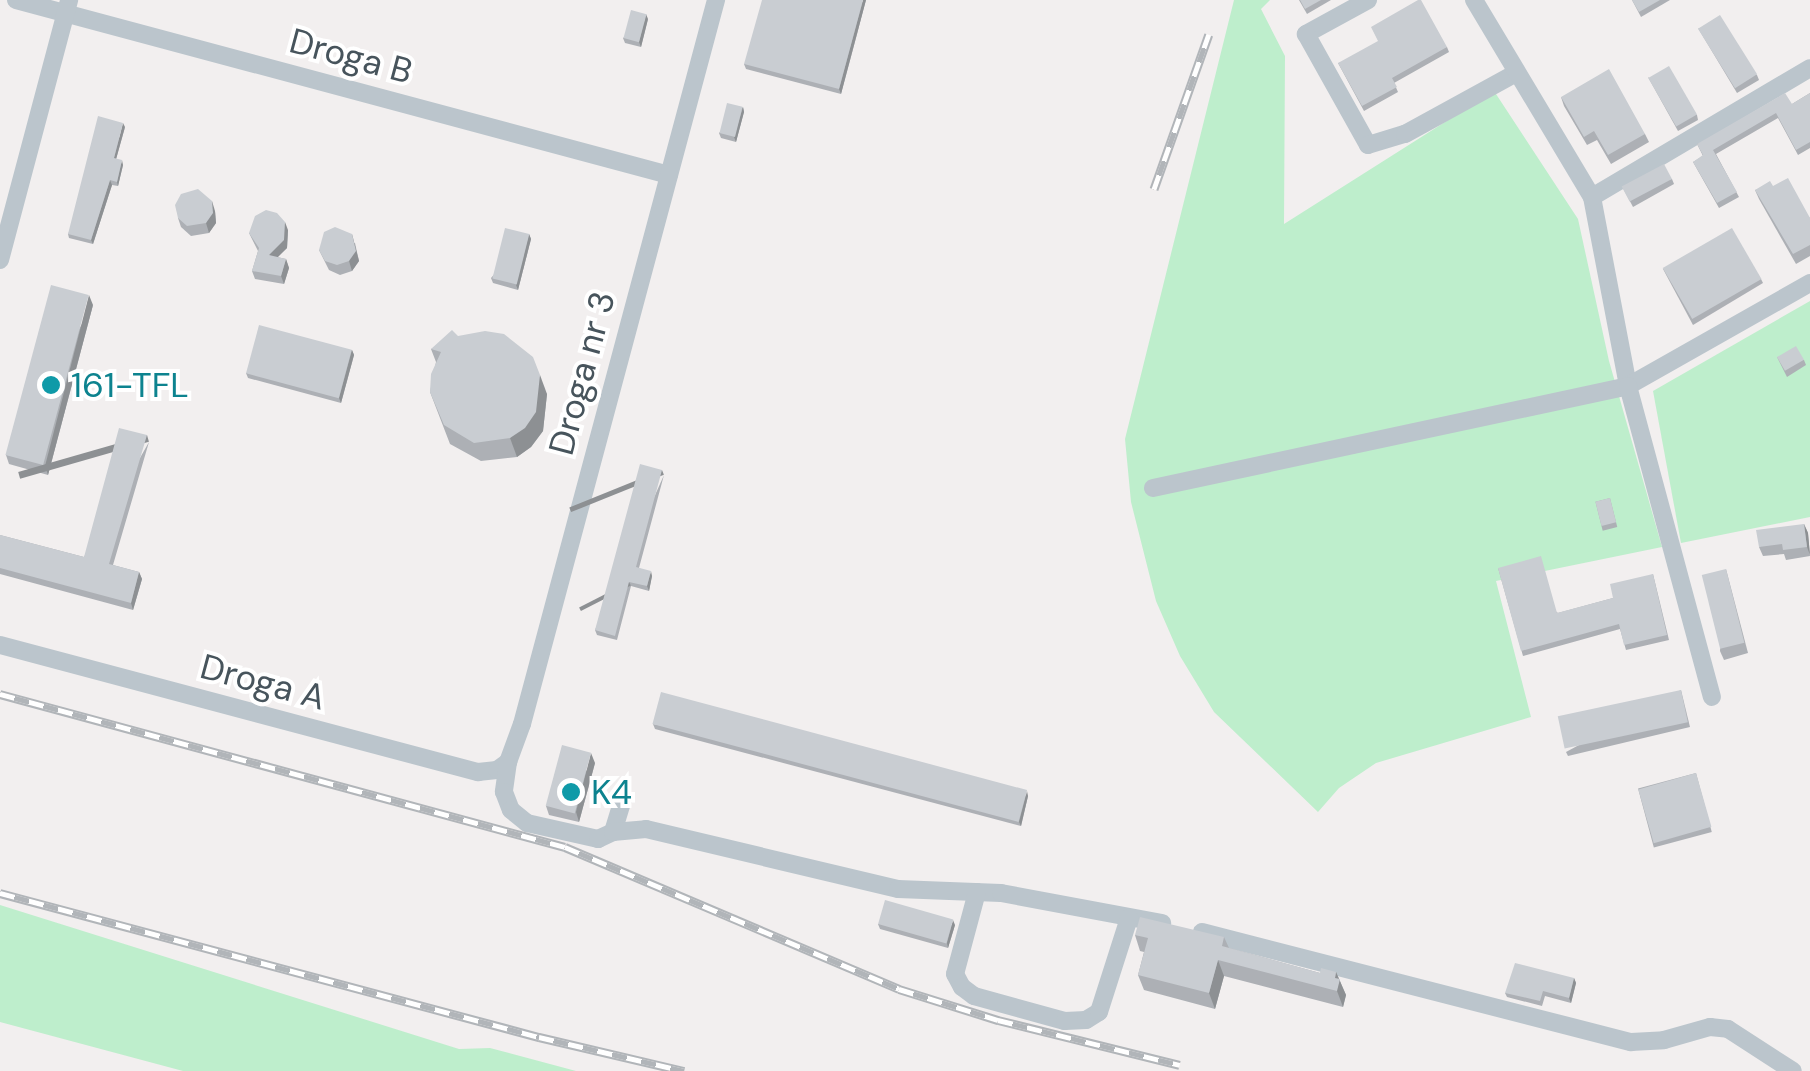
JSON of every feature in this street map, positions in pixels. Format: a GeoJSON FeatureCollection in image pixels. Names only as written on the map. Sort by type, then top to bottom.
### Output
{"type":"FeatureCollection","features":[{"type":"Feature","properties":{"kind":"street","name":"Droga B"},"geometry":{"type":"LineString","coordinates":[[16,0],[67,7],[669,175]]}},
{"type":"Feature","properties":{"kind":"street","name":"Droga nr 3"},"geometry":{"type":"LineString","coordinates":[[508,762],[519,737],[716,0]]}},
{"type":"Feature","properties":{"kind":"street"},"geometry":{"type":"LineString","coordinates":[[1368,0],[1306,34],[1368,145],[1405,134],[1516,73]]}},
{"type":"Feature","properties":{"kind":"street"},"geometry":{"type":"LineString","coordinates":[[1474,0],[1592,197],[1628,386],[1712,697]]}},
{"type":"Feature","properties":{"kind":"street"},"geometry":{"type":"LineString","coordinates":[[1,250],[67,7]]}},
{"type":"Feature","properties":{"kind":"street"},"geometry":{"type":"LineString","coordinates":[[1592,197],[1810,68]]}},
{"type":"Feature","properties":{"kind":"street"},"geometry":{"type":"LineString","coordinates":[[1153,488],[1628,386],[1810,284]]}},
{"type":"Feature","properties":{"kind":"street","name":"Droga A"},"geometry":{"type":"LineString","coordinates":[[0,645],[478,772],[497,770],[508,762]]}},
{"type":"Feature","properties":{"kind":"street"},"geometry":{"type":"LineString","coordinates":[[508,762],[504,792],[512,810],[527,822],[598,839],[613,832],[646,830],[898,889],[977,892],[1051,901],[1267,946],[1631,1042],[1664,1040],[1710,1027],[1728,1028],[1793,1071]]}},
{"type":"Feature","properties":{"kind":"street"},"geometry":{"type":"LineString","coordinates":[[613,832],[623,800]]}},
{"type":"Feature","properties":{"kind":"street"},"geometry":{"type":"LineString","coordinates":[[977,892],[955,974],[962,987],[974,996],[1065,1021],[1086,1020],[1099,1012],[1129,918]]}},
{"type":"Feature","properties":{"kind":"green space"},"geometry":{"type":"Polygon","coordinates":[[[1234,0],[1270,0],[1261,9],[1285,56],[1284,224],[1494,91],[1578,219],[1609,361],[1662,547],[1496,581],[1531,717],[1376,763],[1339,788],[1318,812],[1214,712],[1180,656],[1156,601],[1131,502],[1125,439],[1234,0]]]}},
{"type":"Feature","properties":{"kind":"green space"},"geometry":{"type":"Polygon","coordinates":[[[1810,301],[1810,517],[1681,543],[1653,391],[1810,301]]]}},
{"type":"Feature","properties":{"kind":"green space"},"geometry":{"type":"Polygon","coordinates":[[[0,905],[459,1049],[490,1048],[576,1071],[183,1071],[0,1022],[0,905]]]}},
{"type":"Feature","properties":{"kind":"building"},"geometry":{"type":"Polygon","coordinates":[[[762,0],[863,0],[839,89],[744,64],[762,0]]]}},
{"type":"Feature","properties":{"kind":"building"},"geometry":{"type":"Polygon","coordinates":[[[1300,0],[1321,0],[1305,9],[1300,0]]]}},
{"type":"Feature","properties":{"kind":"building"},"geometry":{"type":"Polygon","coordinates":[[[1418,0],[1447,47],[1392,78],[1397,87],[1362,106],[1338,63],[1378,41],[1371,27],[1418,0]]]}},
{"type":"Feature","properties":{"kind":"building"},"geometry":{"type":"Polygon","coordinates":[[[1632,0],[1660,0],[1639,12],[1632,0]]]}},
{"type":"Feature","properties":{"kind":"building"},"geometry":{"type":"Polygon","coordinates":[[[631,10],[646,14],[639,42],[623,38],[631,10]]]}},
{"type":"Feature","properties":{"kind":"building"},"geometry":{"type":"Polygon","coordinates":[[[1720,15],[1757,74],[1735,88],[1698,29],[1720,15]]]}},
{"type":"Feature","properties":{"kind":"building"},"geometry":{"type":"Polygon","coordinates":[[[1669,66],[1697,114],[1676,126],[1648,78],[1669,66]]]}},
{"type":"Feature","properties":{"kind":"building"},"geometry":{"type":"Polygon","coordinates":[[[1609,69],[1645,134],[1608,155],[1594,131],[1584,137],[1561,97],[1609,69]]]}},
{"type":"Feature","properties":{"kind":"building"},"geometry":{"type":"Polygon","coordinates":[[[1785,93],[1792,104],[1810,93],[1810,142],[1796,150],[1776,113],[1713,150],[1737,192],[1717,203],[1693,162],[1703,155],[1697,144],[1785,93]]]}},
{"type":"Feature","properties":{"kind":"building"},"geometry":{"type":"Polygon","coordinates":[[[727,103],[743,107],[735,137],[720,133],[727,103]]]}},
{"type":"Feature","properties":{"kind":"building"},"geometry":{"type":"Polygon","coordinates":[[[98,116],[123,123],[114,158],[122,160],[117,182],[110,180],[91,240],[68,234],[98,116]]]}},
{"type":"Feature","properties":{"kind":"building"},"geometry":{"type":"Polygon","coordinates":[[[1664,164],[1672,179],[1630,202],[1622,187],[1664,164]]]}},
{"type":"Feature","properties":{"kind":"building"},"geometry":{"type":"Polygon","coordinates":[[[1788,178],[1810,218],[1810,245],[1793,254],[1755,190],[1770,181],[1773,186],[1788,178]]]}},
{"type":"Feature","properties":{"kind":"building"},"geometry":{"type":"Polygon","coordinates":[[[198,189],[212,201],[213,213],[206,223],[187,226],[178,218],[175,205],[181,194],[198,189]]]}},
{"type":"Feature","properties":{"kind":"building"},"geometry":{"type":"Polygon","coordinates":[[[266,210],[277,213],[285,222],[284,240],[269,255],[286,259],[281,276],[252,271],[259,248],[249,233],[255,216],[266,210]]]}},
{"type":"Feature","properties":{"kind":"building"},"geometry":{"type":"Polygon","coordinates":[[[335,227],[352,234],[356,251],[349,261],[337,265],[325,261],[319,250],[324,232],[335,227]]]}},
{"type":"Feature","properties":{"kind":"building"},"geometry":{"type":"Polygon","coordinates":[[[505,228],[529,234],[517,285],[492,278],[505,228]]]}},
{"type":"Feature","properties":{"kind":"building"},"geometry":{"type":"Polygon","coordinates":[[[1732,228],[1762,279],[1692,319],[1663,268],[1732,228]]]}},
{"type":"Feature","properties":{"kind":"building","name":"161-TFL"},"geometry":{"type":"Polygon","coordinates":[[[51,285],[89,295],[43,465],[5,455],[51,285]]]}},
{"type":"Feature","properties":{"kind":"building"},"geometry":{"type":"Polygon","coordinates":[[[259,325],[352,350],[339,398],[246,373],[259,325]]]}},
{"type":"Feature","properties":{"kind":"building"},"geometry":{"type":"Polygon","coordinates":[[[452,330],[458,336],[485,331],[504,334],[533,357],[540,375],[536,412],[525,428],[510,438],[474,443],[444,425],[430,392],[431,374],[441,352],[431,349],[452,330]]]}},
{"type":"Feature","properties":{"kind":"building"},"geometry":{"type":"Polygon","coordinates":[[[1796,346],[1804,360],[1785,371],[1777,357],[1796,346]]]}},
{"type":"Feature","properties":{"kind":"building"},"geometry":{"type":"Polygon","coordinates":[[[119,428],[147,435],[109,564],[139,572],[131,603],[0,568],[0,535],[84,557],[119,428]]]}},
{"type":"Feature","properties":{"kind":"building"},"geometry":{"type":"Polygon","coordinates":[[[640,464],[662,470],[636,567],[651,571],[647,586],[629,582],[615,636],[595,630],[640,464]]]}},
{"type":"Feature","properties":{"kind":"building"},"geometry":{"type":"Polygon","coordinates":[[[1610,498],[1616,522],[1601,526],[1595,502],[1610,498]]]}},
{"type":"Feature","properties":{"kind":"building"},"geometry":{"type":"Polygon","coordinates":[[[1804,524],[1807,547],[1759,547],[1756,530],[1804,524]]]}},
{"type":"Feature","properties":{"kind":"building"},"geometry":{"type":"Polygon","coordinates":[[[1541,556],[1557,613],[1613,598],[1610,584],[1653,574],[1667,635],[1624,645],[1619,624],[1521,651],[1498,568],[1541,556]]]}},
{"type":"Feature","properties":{"kind":"building"},"geometry":{"type":"Polygon","coordinates":[[[1726,569],[1744,643],[1720,649],[1702,575],[1726,569]]]}},
{"type":"Feature","properties":{"kind":"building"},"geometry":{"type":"Polygon","coordinates":[[[1681,690],[1688,722],[1565,748],[1558,716],[1681,690]]]}},
{"type":"Feature","properties":{"kind":"building"},"geometry":{"type":"Polygon","coordinates":[[[661,692],[1027,790],[1019,822],[652,724],[661,692]]]}},
{"type":"Feature","properties":{"kind":"building","name":"K4"},"geometry":{"type":"Polygon","coordinates":[[[562,745],[591,753],[575,814],[546,806],[562,745]]]}},
{"type":"Feature","properties":{"kind":"building"},"geometry":{"type":"Polygon","coordinates":[[[1696,773],[1711,827],[1654,843],[1638,790],[1696,773]]]}},
{"type":"Feature","properties":{"kind":"building"},"geometry":{"type":"Polygon","coordinates":[[[885,900],[953,920],[946,944],[878,924],[885,900]]]}},
{"type":"Feature","properties":{"kind":"building"},"geometry":{"type":"Polygon","coordinates":[[[1140,917],[1224,937],[1222,946],[1320,973],[1321,968],[1336,972],[1335,978],[1340,979],[1337,991],[1218,960],[1209,993],[1138,975],[1148,938],[1135,935],[1140,917]]]}},
{"type":"Feature","properties":{"kind":"building"},"geometry":{"type":"Polygon","coordinates":[[[1515,963],[1574,978],[1569,998],[1543,991],[1540,1001],[1505,993],[1515,963]]]}},
{"type":"Feature","properties":{"kind":"railway"},"geometry":{"type":"LineString","coordinates":[[1154,189],[1209,34]]}},
{"type":"Feature","properties":{"kind":"railway"},"geometry":{"type":"LineString","coordinates":[[0,694],[565,847],[899,989],[998,1020],[1180,1065]]}},
{"type":"Feature","properties":{"kind":"railway"},"geometry":{"type":"LineString","coordinates":[[0,893],[539,1037],[684,1071]]}},
{"type":"Feature","properties":{"kind":"place","name":"161-TFL"},"geometry":{"type":"Point","coordinates":[51,385]}},
{"type":"Feature","properties":{"kind":"place","name":"K4"},"geometry":{"type":"Point","coordinates":[571,792]}}]}
